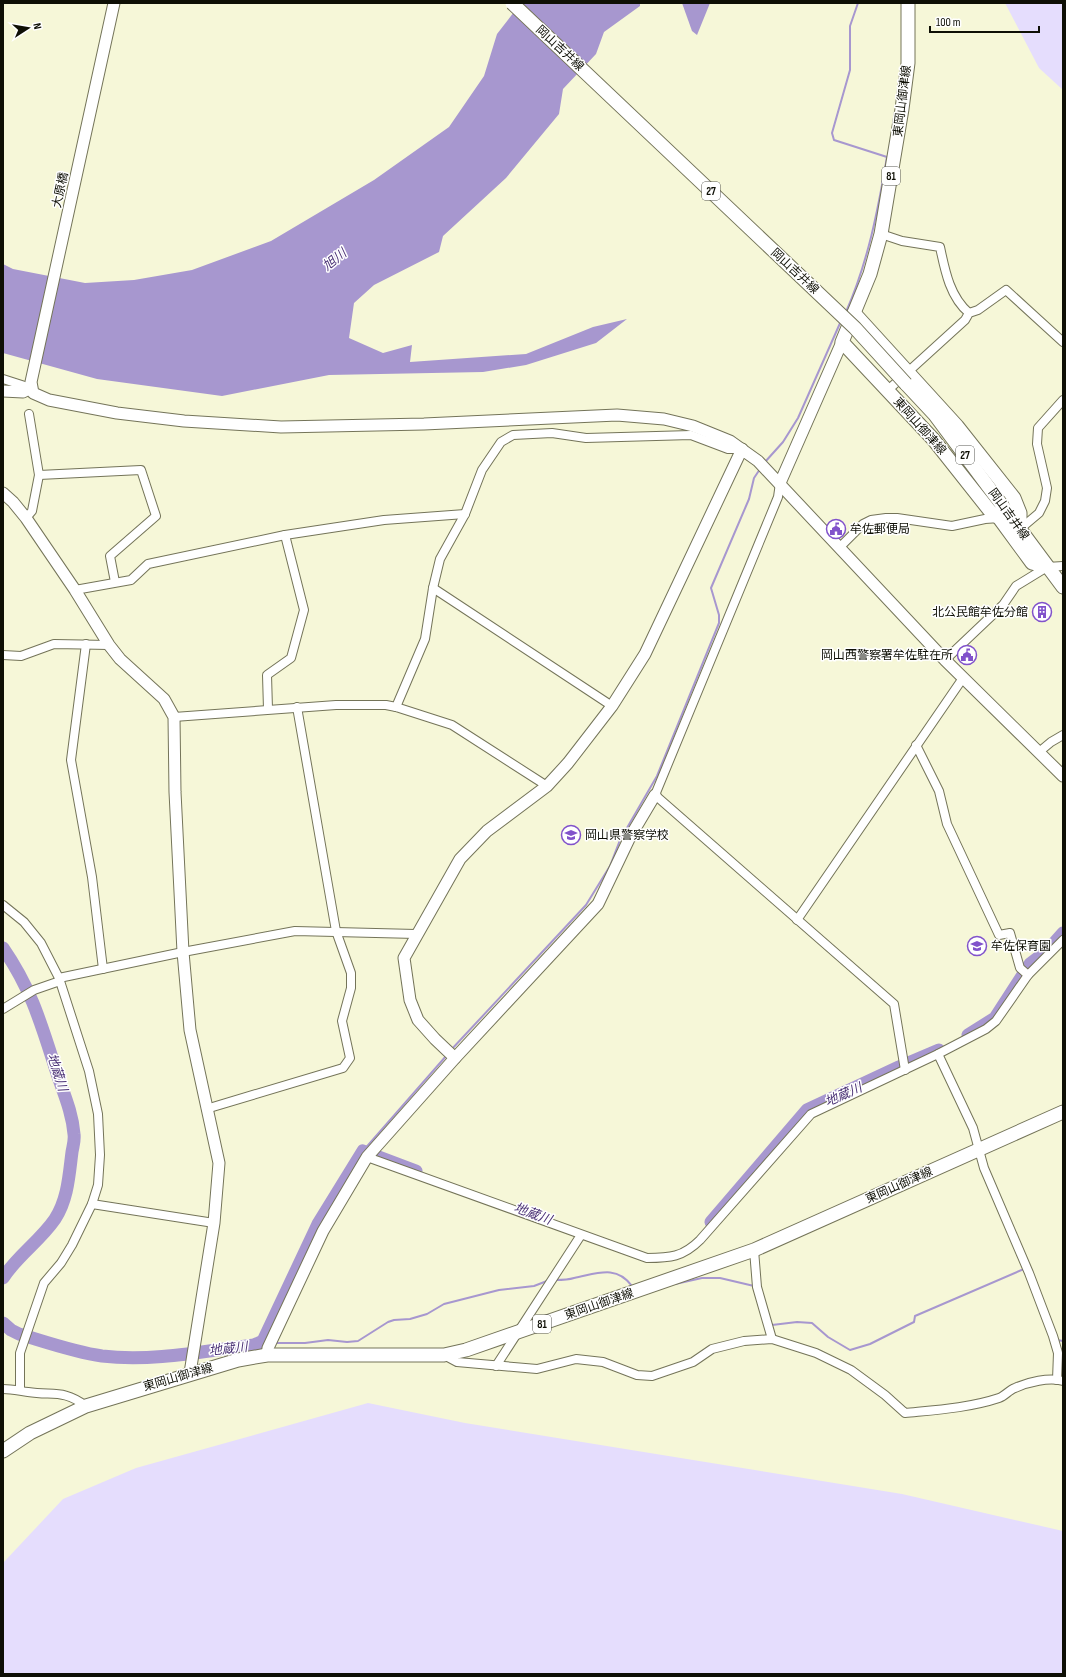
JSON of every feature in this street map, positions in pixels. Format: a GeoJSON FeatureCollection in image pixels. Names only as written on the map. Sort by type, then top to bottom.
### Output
{"type":"FeatureCollection","features":[{"type":"Feature","properties":{"kind":"main road","name":"岡山吉井線"},"geometry":{"type":"LineString","coordinates":[[512,3],[854,328],[935,415],[1003,515],[1020,529],[1063,587]]}},
{"type":"Feature","properties":{"kind":"main road","name":"東岡山御津線"},"geometry":{"type":"LineString","coordinates":[[908,3],[908,63],[902,109],[881,234],[870,274],[842,342],[933,439],[990,511],[1003,515],[1032,563],[1047,567]]}},
{"type":"Feature","properties":{"kind":"main road"},"geometry":{"type":"LineString","coordinates":[[854,314],[908,370],[957,426],[1014,498],[1020,513],[1020,529]]}},
{"type":"Feature","properties":{"kind":"main road","name":"岡山吉井線"},"geometry":{"type":"LineString","coordinates":[[1047,567],[1063,593]]}},
{"type":"Feature","properties":{"kind":"main road","name":"東岡山御津線"},"geometry":{"type":"LineString","coordinates":[[3,1451],[30,1434],[86,1406],[190,1373],[238,1360],[267,1355],[444,1355],[466,1350],[754,1250],[1063,1112]]}},
{"type":"Feature","properties":{"kind":"street","name":"大原橋"},"geometry":{"type":"LineString","coordinates":[[31,385],[114,3]]}},
{"type":"Feature","properties":{"kind":"street"},"geometry":{"type":"LineString","coordinates":[[881,234],[902,242],[940,247],[948,282],[961,306],[969,313]]}},
{"type":"Feature","properties":{"kind":"street"},"geometry":{"type":"LineString","coordinates":[[888,390],[908,370],[965,320],[969,313],[978,310],[1006,290],[1063,342]]}},
{"type":"Feature","properties":{"kind":"street"},"geometry":{"type":"LineString","coordinates":[[267,1355],[268,1348],[323,1231],[367,1157],[455,1058],[598,904],[630,837],[655,795],[778,497],[776,479],[842,342]]}},
{"type":"Feature","properties":{"kind":"street"},"geometry":{"type":"LineString","coordinates":[[3,379],[31,385]]}},
{"type":"Feature","properties":{"kind":"street"},"geometry":{"type":"LineString","coordinates":[[3,391],[23,392],[31,385]]}},
{"type":"Feature","properties":{"kind":"street"},"geometry":{"type":"LineString","coordinates":[[31,385],[33,393],[49,400],[117,413],[184,421],[281,427],[424,424],[617,415],[656,418],[693,426],[730,441],[758,461],[945,660],[1063,776]]}},
{"type":"Feature","properties":{"kind":"street"},"geometry":{"type":"LineString","coordinates":[[1020,529],[1040,513],[1045,501],[1047,488],[1037,444],[1038,428],[1063,400]]}},
{"type":"Feature","properties":{"kind":"street"},"geometry":{"type":"LineString","coordinates":[[26,518],[32,511],[39,475],[29,414]]}},
{"type":"Feature","properties":{"kind":"street"},"geometry":{"type":"LineString","coordinates":[[396,707],[425,640],[433,588],[440,559],[465,514],[482,470],[500,442],[513,435],[552,432],[586,438],[691,435],[728,449],[742,449]]}},
{"type":"Feature","properties":{"kind":"street"},"geometry":{"type":"LineString","coordinates":[[455,1058],[418,1020],[410,1000],[404,958],[416,934],[460,859],[487,831],[547,786],[568,763],[612,706],[645,654],[742,449]]}},
{"type":"Feature","properties":{"kind":"street"},"geometry":{"type":"LineString","coordinates":[[39,475],[141,470],[156,516],[110,556],[115,582]]}},
{"type":"Feature","properties":{"kind":"street"},"geometry":{"type":"LineString","coordinates":[[3,493],[13,502],[26,518],[120,659],[164,699],[174,717],[175,792],[183,952],[190,1030],[219,1163],[214,1223],[190,1373]]}},
{"type":"Feature","properties":{"kind":"street"},"geometry":{"type":"LineString","coordinates":[[75,590],[131,580],[148,564],[285,536],[384,520],[465,514]]}},
{"type":"Feature","properties":{"kind":"street"},"geometry":{"type":"LineString","coordinates":[[839,548],[863,524],[871,520],[897,518],[952,526],[1003,515]]}},
{"type":"Feature","properties":{"kind":"street"},"geometry":{"type":"LineString","coordinates":[[268,709],[267,675],[291,658],[304,610],[285,536]]}},
{"type":"Feature","properties":{"kind":"street"},"geometry":{"type":"LineString","coordinates":[[945,660],[1003,605],[1016,586],[1047,567],[1063,566]]}},
{"type":"Feature","properties":{"kind":"street"},"geometry":{"type":"LineString","coordinates":[[433,588],[612,706]]}},
{"type":"Feature","properties":{"kind":"street"},"geometry":{"type":"LineString","coordinates":[[3,655],[21,656],[54,644],[110,645]]}},
{"type":"Feature","properties":{"kind":"street"},"geometry":{"type":"LineString","coordinates":[[86,644],[71,749],[71,760],[92,876],[103,969]]}},
{"type":"Feature","properties":{"kind":"street"},"geometry":{"type":"LineString","coordinates":[[797,920],[963,678]]}},
{"type":"Feature","properties":{"kind":"street"},"geometry":{"type":"LineString","coordinates":[[174,717],[336,705],[386,705],[452,725],[547,786]]}},
{"type":"Feature","properties":{"kind":"street"},"geometry":{"type":"LineString","coordinates":[[206,1109],[343,1068],[350,1058],[342,1021],[351,988],[350,973],[336,931],[296,708]]}},
{"type":"Feature","properties":{"kind":"street"},"geometry":{"type":"LineString","coordinates":[[1039,752],[1051,742],[1063,736]]}},
{"type":"Feature","properties":{"kind":"street"},"geometry":{"type":"LineString","coordinates":[[916,745],[939,791],[947,824],[999,935],[1010,933],[1020,968],[1028,975]]}},
{"type":"Feature","properties":{"kind":"street"},"geometry":{"type":"LineString","coordinates":[[655,795],[894,1004],[905,1070]]}},
{"type":"Feature","properties":{"kind":"street"},"geometry":{"type":"LineString","coordinates":[[3,905],[24,922],[41,943],[59,979],[84,1050],[98,1114],[100,1156],[98,1185],[92,1204],[72,1245],[61,1263],[44,1283],[30,1323],[20,1353],[20,1390]]}},
{"type":"Feature","properties":{"kind":"street"},"geometry":{"type":"LineString","coordinates":[[3,1009],[34,990],[59,979],[183,952],[295,931],[416,934]]}},
{"type":"Feature","properties":{"kind":"street"},"geometry":{"type":"LineString","coordinates":[[367,1157],[647,1258],[664,1258],[689,1251],[810,1114],[905,1070],[986,1029],[996,1021],[1028,975],[1063,940]]}},
{"type":"Feature","properties":{"kind":"street"},"geometry":{"type":"LineString","coordinates":[[444,1355],[457,1362],[537,1369],[576,1359],[603,1362],[637,1375],[652,1376],[693,1362],[712,1349],[744,1341],[772,1340],[816,1353],[851,1370],[885,1395],[904,1413],[947,1409],[1000,1397],[1020,1386],[1060,1380],[1058,1353],[1053,1336],[1029,1274],[984,1168],[973,1128],[938,1054]]}},
{"type":"Feature","properties":{"kind":"street"},"geometry":{"type":"LineString","coordinates":[[92,1204],[214,1223]]}},
{"type":"Feature","properties":{"kind":"street"},"geometry":{"type":"LineString","coordinates":[[496,1366],[581,1235]]}},
{"type":"Feature","properties":{"kind":"street"},"geometry":{"type":"LineString","coordinates":[[754,1250],[757,1287],[772,1340]]}},
{"type":"Feature","properties":{"kind":"street"},"geometry":{"type":"LineString","coordinates":[[3,1388],[27,1392],[51,1392],[74,1397],[86,1406]]}},
{"type":"Feature","properties":{"kind":"shaded area"},"geometry":{"type":"Polygon","coordinates":[[[1005,3],[1063,3],[1063,90],[1039,68],[1005,3]]]}},
{"type":"Feature","properties":{"kind":"shaded area"},"geometry":{"type":"Polygon","coordinates":[[[368,1403],[465,1423],[902,1494],[1063,1531],[1063,1674],[3,1674],[3,1563],[63,1499],[136,1468],[368,1403]]]}},
{"type":"Feature","properties":{"kind":"water","name":"旭川"},"geometry":{"type":"Polygon","coordinates":[[[521,3],[640,3],[640,6],[604,32],[596,54],[563,89],[559,114],[506,178],[443,236],[439,252],[374,285],[354,303],[349,338],[383,353],[412,345],[410,362],[526,354],[593,327],[627,319],[596,343],[526,365],[483,372],[329,375],[222,396],[97,379],[3,353],[3,264],[13,269],[85,283],[134,280],[192,270],[271,241],[374,180],[449,127],[484,76],[497,34],[521,3]]]}},
{"type":"Feature","properties":{"kind":"water"},"geometry":{"type":"Polygon","coordinates":[[[682,3],[710,3],[697,35],[692,31],[682,3]]]}},
{"type":"Feature","properties":{"kind":"waterway"},"geometry":{"type":"LineString","coordinates":[[846,312],[854,293],[866,255],[876,216],[887,157],[834,140],[832,133],[850,70],[850,26],[858,3]]}},
{"type":"Feature","properties":{"kind":"waterway"},"geometry":{"type":"LineString","coordinates":[[765,462],[783,442],[798,418],[841,321]]}},
{"type":"Feature","properties":{"kind":"waterway"},"geometry":{"type":"LineString","coordinates":[[451,1050],[586,905],[610,866],[620,840],[657,776],[719,623],[719,615],[711,588],[749,499],[754,478],[760,469]]}},
{"type":"Feature","properties":{"kind":"waterway","name":"地蔵川"},"geometry":{"type":"LineString","coordinates":[[968,1035],[995,1018],[1030,964],[1047,951],[1063,933]]}},
{"type":"Feature","properties":{"kind":"waterway","name":"地蔵川"},"geometry":{"type":"LineString","coordinates":[[3,948],[20,976],[39,1018],[69,1107],[74,1138],[67,1187],[63,1203],[55,1219],[3,1278]]}},
{"type":"Feature","properties":{"kind":"waterway","name":"地蔵川"},"geometry":{"type":"LineString","coordinates":[[711,1222],[807,1110],[939,1050]]}},
{"type":"Feature","properties":{"kind":"waterway"},"geometry":{"type":"LineString","coordinates":[[363,1151],[447,1055]]}},
{"type":"Feature","properties":{"kind":"waterway","name":"地蔵川"},"geometry":{"type":"LineString","coordinates":[[3,1323],[11,1330],[19,1334],[102,1356],[140,1358],[159,1357],[254,1345],[263,1341],[318,1224],[363,1151],[416,1171]]}},
{"type":"Feature","properties":{"kind":"waterway"},"geometry":{"type":"LineString","coordinates":[[771,1323],[772,1325],[797,1322],[812,1323],[828,1337],[850,1350],[870,1344],[914,1322],[915,1316],[1024,1269]]}},
{"type":"Feature","properties":{"kind":"waterway"},"geometry":{"type":"LineString","coordinates":[[555,1280],[563,1280],[605,1272],[619,1275],[626,1279],[632,1286]]}},
{"type":"Feature","properties":{"kind":"waterway"},"geometry":{"type":"LineString","coordinates":[[675,1284],[702,1278],[720,1278],[754,1286]]}},
{"type":"Feature","properties":{"kind":"waterway"},"geometry":{"type":"LineString","coordinates":[[275,1343],[305,1343],[328,1340],[347,1342],[358,1341],[388,1322],[410,1319],[427,1314],[444,1304],[499,1290],[534,1286],[547,1281]]}},
{"type":"Feature","properties":{"kind":"waterway"},"geometry":{"type":"LineString","coordinates":[[1057,1340],[1063,1341]]}},
{"type":"Feature","properties":{"kind":"place","name":"牟佐郵便局"},"geometry":{"type":"Point","coordinates":[836,529]}},
{"type":"Feature","properties":{"kind":"place","name":"北公民館牟佐分館"},"geometry":{"type":"Point","coordinates":[1042,612]}},
{"type":"Feature","properties":{"kind":"place","name":"岡山西警察署牟佐駐在所"},"geometry":{"type":"Point","coordinates":[967,655]}},
{"type":"Feature","properties":{"kind":"place","name":"岡山県警察学校"},"geometry":{"type":"Point","coordinates":[571,835]}},
{"type":"Feature","properties":{"kind":"place","name":"牟佐保育園"},"geometry":{"type":"Point","coordinates":[977,946]}}]}
